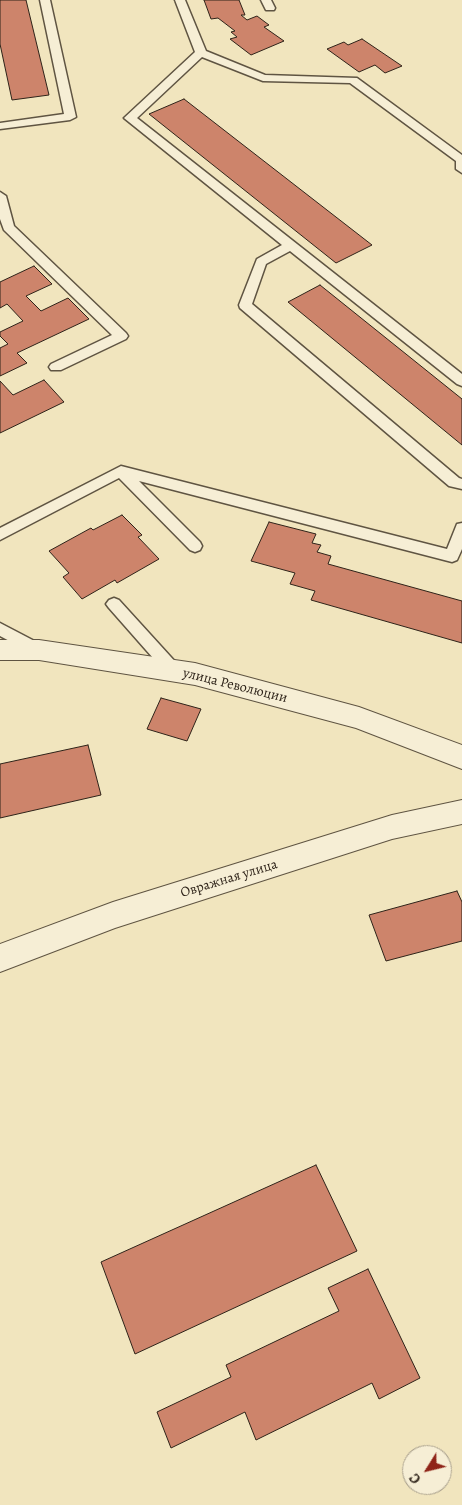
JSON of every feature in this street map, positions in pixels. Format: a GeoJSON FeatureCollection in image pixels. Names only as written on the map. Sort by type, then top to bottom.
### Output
{"type":"FeatureCollection","features":[{"type":"Feature","properties":{"kind":"street","name":"улица Революции"},"geometry":{"type":"LineString","coordinates":[[0,650],[39,650],[196,674],[359,718],[462,757]]}},
{"type":"Feature","properties":{"kind":"street","name":"Овражная улица"},"geometry":{"type":"LineString","coordinates":[[0,958],[113,915],[392,827],[462,812]]}},
{"type":"Feature","properties":{"kind":"lane"},"geometry":{"type":"LineString","coordinates":[[0,126],[70,117],[45,0]]}},
{"type":"Feature","properties":{"kind":"lane"},"geometry":{"type":"LineString","coordinates":[[180,0],[201,54],[263,78],[353,80],[462,160],[462,168]]}},
{"type":"Feature","properties":{"kind":"lane"},"geometry":{"type":"LineString","coordinates":[[201,54],[130,118],[462,381]]}},
{"type":"Feature","properties":{"kind":"lane"},"geometry":{"type":"LineString","coordinates":[[0,196],[8,227],[121,336],[56,367]]}},
{"type":"Feature","properties":{"kind":"lane"},"geometry":{"type":"LineString","coordinates":[[290,246],[261,262],[245,305],[454,482],[462,484]]}},
{"type":"Feature","properties":{"kind":"lane"},"geometry":{"type":"LineString","coordinates":[[0,535],[121,470],[452,556],[462,528]]}},
{"type":"Feature","properties":{"kind":"lane"},"geometry":{"type":"LineString","coordinates":[[121,470],[195,546]]}},
{"type":"Feature","properties":{"kind":"lane"},"geometry":{"type":"LineString","coordinates":[[114,604],[174,671]]}},
{"type":"Feature","properties":{"kind":"lane"},"geometry":{"type":"LineString","coordinates":[[0,629],[39,650]]}},
{"type":"Feature","properties":{"kind":"building"},"geometry":{"type":"Polygon","coordinates":[[[0,0],[26,0],[49,95],[12,100],[0,44],[0,0]]]}},
{"type":"Feature","properties":{"kind":"building"},"geometry":{"type":"Polygon","coordinates":[[[204,0],[239,0],[245,15],[241,15],[247,20],[257,16],[269,25],[264,27],[284,41],[251,55],[230,39],[237,37],[231,32],[235,31],[218,18],[211,19],[204,0]]]}},
{"type":"Feature","properties":{"kind":"building"},"geometry":{"type":"Polygon","coordinates":[[[362,39],[402,66],[385,73],[375,65],[359,72],[327,49],[344,42],[348,45],[362,39]]]}},
{"type":"Feature","properties":{"kind":"building"},"geometry":{"type":"Polygon","coordinates":[[[184,99],[372,245],[336,263],[149,114],[184,99]]]}},
{"type":"Feature","properties":{"kind":"building"},"geometry":{"type":"Polygon","coordinates":[[[34,266],[52,284],[26,296],[41,311],[68,298],[89,319],[17,353],[27,363],[0,376],[0,348],[8,344],[0,336],[0,332],[23,321],[7,304],[0,308],[0,282],[34,266]]]}},
{"type":"Feature","properties":{"kind":"building"},"geometry":{"type":"Polygon","coordinates":[[[320,285],[462,399],[462,445],[288,302],[320,285]]]}},
{"type":"Feature","properties":{"kind":"building"},"geometry":{"type":"Polygon","coordinates":[[[44,380],[64,402],[0,433],[0,381],[13,395],[44,380]]]}},
{"type":"Feature","properties":{"kind":"building"},"geometry":{"type":"Polygon","coordinates":[[[122,515],[142,535],[138,537],[159,559],[117,583],[115,580],[82,599],[63,577],[69,573],[49,551],[91,528],[93,530],[122,515]]]}},
{"type":"Feature","properties":{"kind":"building"},"geometry":{"type":"Polygon","coordinates":[[[269,522],[316,534],[312,543],[321,545],[317,552],[331,556],[328,564],[462,601],[462,643],[311,600],[315,591],[290,584],[295,573],[251,561],[269,522]]]}},
{"type":"Feature","properties":{"kind":"building"},"geometry":{"type":"Polygon","coordinates":[[[161,698],[201,709],[187,741],[147,729],[161,698]]]}},
{"type":"Feature","properties":{"kind":"building"},"geometry":{"type":"Polygon","coordinates":[[[88,745],[101,795],[0,818],[0,764],[88,745]]]}},
{"type":"Feature","properties":{"kind":"building"},"geometry":{"type":"Polygon","coordinates":[[[457,891],[462,902],[462,941],[386,961],[369,915],[457,891]]]}},
{"type":"Feature","properties":{"kind":"building"},"geometry":{"type":"Polygon","coordinates":[[[316,1165],[357,1251],[135,1354],[101,1262],[316,1165]]]}},
{"type":"Feature","properties":{"kind":"building"},"geometry":{"type":"Polygon","coordinates":[[[368,1269],[420,1378],[379,1399],[372,1383],[256,1440],[245,1412],[171,1448],[157,1412],[231,1377],[226,1365],[339,1311],[328,1288],[368,1269]]]}}]}
